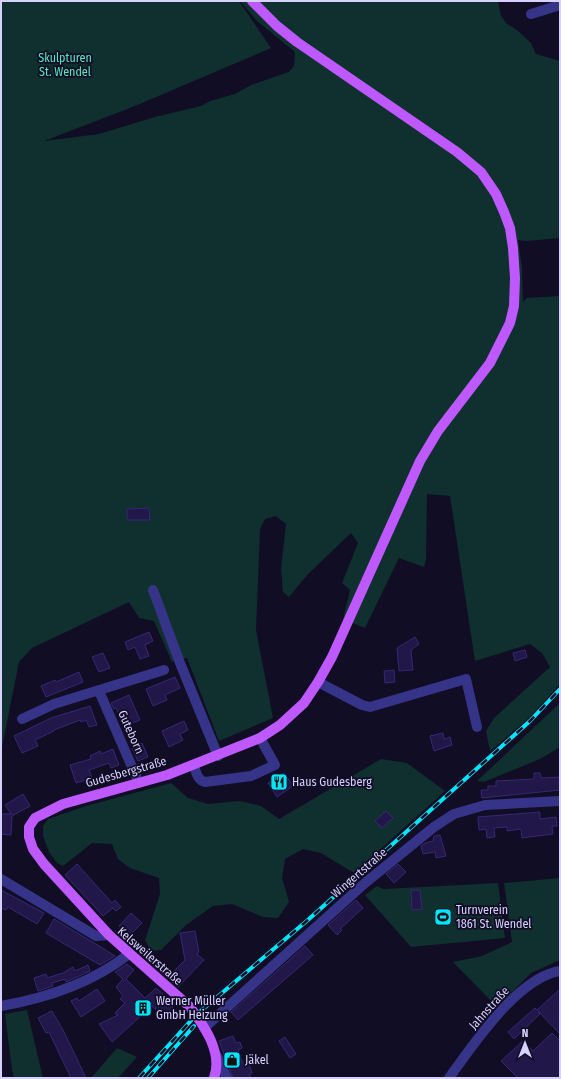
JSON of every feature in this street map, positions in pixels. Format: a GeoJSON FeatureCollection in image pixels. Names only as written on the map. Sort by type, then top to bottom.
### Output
{"type":"FeatureCollection","features":[{"type":"Feature","properties":{"kind":"main road","name":"Gudesbergstraße"},"geometry":{"type":"LineString","coordinates":[[109,935],[44,864],[28,836],[29,827],[35,818],[52,809],[194,765],[260,738],[280,725],[304,703],[332,657],[420,461],[438,431],[490,363],[501,344],[510,323],[514,306],[515,278],[510,228],[496,194],[481,172],[457,152],[297,42],[277,26],[252,1]]}},
{"type":"Feature","properties":{"kind":"main road","name":"Kelsweilerstraße"},"geometry":{"type":"LineString","coordinates":[[109,935],[190,1007],[204,1028],[217,1056]]}},
{"type":"Feature","properties":{"kind":"main road"},"geometry":{"type":"LineString","coordinates":[[214,1078],[218,1066],[217,1056]]}},
{"type":"Feature","properties":{"kind":"street"},"geometry":{"type":"LineString","coordinates":[[531,14],[560,5]]}},
{"type":"Feature","properties":{"kind":"street"},"geometry":{"type":"LineString","coordinates":[[153,590],[180,663],[218,756]]}},
{"type":"Feature","properties":{"kind":"street"},"geometry":{"type":"LineString","coordinates":[[22,719],[54,704],[164,670]]}},
{"type":"Feature","properties":{"kind":"street"},"geometry":{"type":"LineString","coordinates":[[318,682],[362,706],[370,707],[466,679],[477,727]]}},
{"type":"Feature","properties":{"kind":"street","name":"Guteborn"},"geometry":{"type":"LineString","coordinates":[[98,691],[139,783]]}},
{"type":"Feature","properties":{"kind":"street"},"geometry":{"type":"LineString","coordinates":[[194,765],[198,778],[201,781],[251,776],[275,765],[260,738]]}},
{"type":"Feature","properties":{"kind":"street","name":"Wingertstraße"},"geometry":{"type":"LineString","coordinates":[[204,1028],[365,884],[434,827],[454,814],[485,804],[560,801]]}},
{"type":"Feature","properties":{"kind":"street","name":"Kelsweilerstraße"},"geometry":{"type":"LineString","coordinates":[[1,879],[96,936],[109,935]]}},
{"type":"Feature","properties":{"kind":"street"},"geometry":{"type":"LineString","coordinates":[[1,1006],[39,998],[62,991],[111,968],[129,954]]}},
{"type":"Feature","properties":{"kind":"street","name":"Jahnstraße"},"geometry":{"type":"LineString","coordinates":[[448,1078],[489,1026],[525,987],[540,977],[560,971]]}},
{"type":"Feature","properties":{"kind":"street","name":"Kelsweilerstraße"},"geometry":{"type":"LineString","coordinates":[[217,1056],[228,1078]]}},
{"type":"Feature","properties":{"kind":"green space","name":"Skulpturen St. Wendel"},"geometry":{"type":"Polygon","coordinates":[[[1,1],[239,1],[271,48],[135,106],[44,141],[99,134],[155,117],[201,106],[210,101],[235,94],[251,85],[289,72],[294,66],[295,52],[257,21],[240,1],[498,1],[501,16],[507,24],[517,30],[531,43],[536,54],[560,61],[560,238],[527,241],[518,240],[522,268],[523,302],[527,298],[560,296],[560,684],[528,719],[490,751],[486,731],[494,718],[550,667],[542,653],[530,644],[475,661],[450,496],[427,494],[426,559],[424,567],[399,558],[365,628],[343,619],[350,590],[342,583],[358,543],[351,533],[308,574],[289,597],[283,592],[281,569],[286,524],[276,516],[265,519],[260,529],[256,630],[273,718],[219,741],[187,658],[172,662],[154,621],[139,618],[129,602],[32,648],[19,662],[1,752],[1,1]]]}},
{"type":"Feature","properties":{"kind":"green space"},"geometry":{"type":"Polygon","coordinates":[[[560,703],[560,747],[540,759],[484,782],[477,781],[560,703]]]}},
{"type":"Feature","properties":{"kind":"green space"},"geometry":{"type":"Polygon","coordinates":[[[381,759],[407,763],[445,791],[354,873],[321,853],[303,849],[285,859],[282,878],[289,902],[278,918],[263,917],[232,904],[213,906],[186,925],[161,950],[151,951],[145,940],[160,894],[159,878],[130,868],[118,859],[112,844],[92,843],[63,866],[57,863],[49,852],[43,836],[43,826],[48,819],[86,806],[171,783],[188,798],[208,804],[240,801],[261,806],[279,819],[381,759]]]}},
{"type":"Feature","properties":{"kind":"green space"},"geometry":{"type":"Polygon","coordinates":[[[560,878],[560,960],[531,973],[497,1007],[453,962],[482,956],[512,942],[504,883],[560,878]]]}},
{"type":"Feature","properties":{"kind":"green space","name":"Turnverein 1861 St. Wendel"},"geometry":{"type":"Polygon","coordinates":[[[498,883],[505,938],[411,947],[365,895],[377,886],[383,889],[498,883]]]}},
{"type":"Feature","properties":{"kind":"green space"},"geometry":{"type":"Polygon","coordinates":[[[27,1010],[43,1078],[14,1078],[12,1070],[5,1014],[27,1010]]]}},
{"type":"Feature","properties":{"kind":"green space"},"geometry":{"type":"Polygon","coordinates":[[[117,1048],[137,1057],[118,1078],[91,1078],[117,1048]]]}},
{"type":"Feature","properties":{"kind":"building"},"geometry":{"type":"Polygon","coordinates":[[[149,508],[150,520],[127,520],[127,509],[149,508]]]}},
{"type":"Feature","properties":{"kind":"building"},"geometry":{"type":"Polygon","coordinates":[[[149,632],[153,641],[145,645],[149,656],[140,659],[135,647],[128,650],[125,642],[149,632]]]}},
{"type":"Feature","properties":{"kind":"building"},"geometry":{"type":"Polygon","coordinates":[[[415,637],[419,644],[411,650],[413,670],[399,671],[397,648],[415,637]]]}},
{"type":"Feature","properties":{"kind":"building"},"geometry":{"type":"Polygon","coordinates":[[[525,650],[527,657],[515,661],[513,653],[525,650]]]}},
{"type":"Feature","properties":{"kind":"building"},"geometry":{"type":"Polygon","coordinates":[[[103,653],[110,668],[99,672],[92,657],[103,653]]]}},
{"type":"Feature","properties":{"kind":"building"},"geometry":{"type":"Polygon","coordinates":[[[394,670],[395,682],[385,683],[384,671],[394,670]]]}},
{"type":"Feature","properties":{"kind":"building"},"geometry":{"type":"Polygon","coordinates":[[[79,672],[83,682],[46,697],[41,686],[55,680],[56,682],[79,672]]]}},
{"type":"Feature","properties":{"kind":"building"},"geometry":{"type":"Polygon","coordinates":[[[175,677],[180,688],[165,695],[167,700],[153,706],[146,689],[175,677]]]}},
{"type":"Feature","properties":{"kind":"building"},"geometry":{"type":"Polygon","coordinates":[[[129,695],[140,720],[130,724],[128,721],[123,723],[116,708],[114,709],[111,703],[129,695]]]}},
{"type":"Feature","properties":{"kind":"building"},"geometry":{"type":"Polygon","coordinates":[[[90,706],[97,725],[89,727],[86,720],[81,722],[80,720],[54,730],[35,740],[38,746],[22,753],[14,736],[51,718],[90,706]]]}},
{"type":"Feature","properties":{"kind":"building"},"geometry":{"type":"Polygon","coordinates":[[[184,721],[188,730],[180,734],[183,740],[169,747],[162,731],[184,721]]]}},
{"type":"Feature","properties":{"kind":"building"},"geometry":{"type":"Polygon","coordinates":[[[443,733],[444,739],[450,737],[452,745],[434,751],[430,736],[443,733]]]}},
{"type":"Feature","properties":{"kind":"building"},"geometry":{"type":"Polygon","coordinates":[[[142,743],[148,757],[138,761],[132,748],[142,743]]]}},
{"type":"Feature","properties":{"kind":"building"},"geometry":{"type":"Polygon","coordinates":[[[113,749],[119,765],[111,768],[109,763],[89,770],[92,778],[76,783],[70,765],[91,759],[90,756],[100,751],[101,754],[113,749]]]}},
{"type":"Feature","properties":{"kind":"building"},"geometry":{"type":"Polygon","coordinates":[[[284,773],[293,786],[277,797],[268,783],[284,773]]]}},
{"type":"Feature","properties":{"kind":"building"},"geometry":{"type":"Polygon","coordinates":[[[534,773],[540,773],[541,778],[560,777],[560,790],[482,798],[481,790],[488,790],[488,786],[496,786],[496,781],[534,779],[534,773]]]}},
{"type":"Feature","properties":{"kind":"building"},"geometry":{"type":"Polygon","coordinates":[[[23,794],[30,806],[12,816],[11,835],[1,834],[1,814],[11,814],[5,805],[23,794]]]}},
{"type":"Feature","properties":{"kind":"building"},"geometry":{"type":"Polygon","coordinates":[[[386,811],[393,818],[382,828],[375,821],[386,811]]]}},
{"type":"Feature","properties":{"kind":"building"},"geometry":{"type":"Polygon","coordinates":[[[540,812],[540,819],[556,817],[557,826],[552,826],[553,834],[522,838],[521,829],[507,831],[507,827],[494,828],[495,837],[487,838],[486,829],[479,830],[478,817],[540,812]]]}},
{"type":"Feature","properties":{"kind":"building"},"geometry":{"type":"Polygon","coordinates":[[[440,835],[446,856],[436,858],[435,852],[423,854],[421,846],[425,843],[433,841],[434,836],[440,835]]]}},
{"type":"Feature","properties":{"kind":"building"},"geometry":{"type":"Polygon","coordinates":[[[77,864],[112,903],[115,900],[121,907],[116,911],[113,908],[103,916],[65,875],[77,864]]]}},
{"type":"Feature","properties":{"kind":"building"},"geometry":{"type":"Polygon","coordinates":[[[398,864],[406,872],[394,883],[386,874],[398,864]]]}},
{"type":"Feature","properties":{"kind":"building"},"geometry":{"type":"Polygon","coordinates":[[[1,890],[44,913],[37,924],[8,907],[6,910],[1,908],[1,890]]]}},
{"type":"Feature","properties":{"kind":"building"},"geometry":{"type":"Polygon","coordinates":[[[411,890],[420,890],[422,909],[412,910],[411,890]]]}},
{"type":"Feature","properties":{"kind":"building"},"geometry":{"type":"Polygon","coordinates":[[[356,900],[363,908],[340,929],[342,930],[337,935],[328,925],[356,900]]]}},
{"type":"Feature","properties":{"kind":"building"},"geometry":{"type":"Polygon","coordinates":[[[131,913],[142,923],[129,936],[119,926],[131,913]]]}},
{"type":"Feature","properties":{"kind":"building"},"geometry":{"type":"Polygon","coordinates":[[[54,919],[115,956],[100,965],[46,933],[54,919]]]}},
{"type":"Feature","properties":{"kind":"building"},"geometry":{"type":"Polygon","coordinates":[[[195,931],[199,952],[197,954],[204,960],[178,987],[150,961],[154,956],[172,973],[185,960],[180,933],[195,931]]]}},
{"type":"Feature","properties":{"kind":"building"},"geometry":{"type":"Polygon","coordinates":[[[305,946],[313,955],[238,1020],[231,1012],[305,946]]]}},
{"type":"Feature","properties":{"kind":"building"},"geometry":{"type":"Polygon","coordinates":[[[127,964],[134,970],[126,979],[145,998],[156,988],[163,994],[161,997],[174,1009],[165,1019],[152,1006],[112,1042],[99,1024],[118,1015],[115,1013],[125,1003],[120,999],[123,996],[116,987],[123,979],[115,972],[127,964]]]}},
{"type":"Feature","properties":{"kind":"building"},"geometry":{"type":"Polygon","coordinates":[[[88,965],[90,971],[66,982],[65,979],[52,983],[53,986],[38,991],[34,978],[46,974],[47,978],[63,973],[73,967],[75,971],[88,965]]]}},
{"type":"Feature","properties":{"kind":"building"},"geometry":{"type":"Polygon","coordinates":[[[97,989],[105,1001],[81,1017],[71,1001],[77,998],[79,1001],[97,989]]]}},
{"type":"Feature","properties":{"kind":"building"},"geometry":{"type":"Polygon","coordinates":[[[560,989],[560,1034],[538,1011],[540,1014],[514,1039],[508,1032],[535,1008],[537,1010],[560,989]]]}},
{"type":"Feature","properties":{"kind":"building"},"geometry":{"type":"Polygon","coordinates":[[[52,1011],[86,1078],[71,1078],[49,1032],[46,1033],[38,1018],[52,1011]]]}},
{"type":"Feature","properties":{"kind":"building"},"geometry":{"type":"Polygon","coordinates":[[[552,1033],[560,1041],[560,1078],[518,1078],[501,1061],[523,1041],[533,1051],[552,1033]]]}},
{"type":"Feature","properties":{"kind":"building"},"geometry":{"type":"Polygon","coordinates":[[[233,1036],[236,1043],[240,1042],[242,1048],[238,1050],[244,1066],[249,1064],[252,1073],[249,1074],[251,1078],[233,1078],[219,1041],[233,1036]]]}},
{"type":"Feature","properties":{"kind":"building"},"geometry":{"type":"Polygon","coordinates":[[[285,1037],[296,1054],[290,1058],[279,1041],[285,1037]]]}},
{"type":"Feature","properties":{"kind":"railway"},"geometry":{"type":"LineString","coordinates":[[139,1078],[196,1015],[309,919],[530,721],[560,689]]}},
{"type":"Feature","properties":{"kind":"railway"},"geometry":{"type":"LineString","coordinates":[[148,1078],[194,1026]]}},
{"type":"Feature","properties":{"kind":"place","name":"Haus Gudesberg"},"geometry":{"type":"Point","coordinates":[279,782]}},
{"type":"Feature","properties":{"kind":"place","name":"Turnverein 1861 St. Wendel"},"geometry":{"type":"Point","coordinates":[443,917]}},
{"type":"Feature","properties":{"kind":"place","name":"Werner Müller GmbH Heizung"},"geometry":{"type":"Point","coordinates":[143,1008]}},
{"type":"Feature","properties":{"kind":"place","name":"Jäkel"},"geometry":{"type":"Point","coordinates":[232,1060]}}]}
